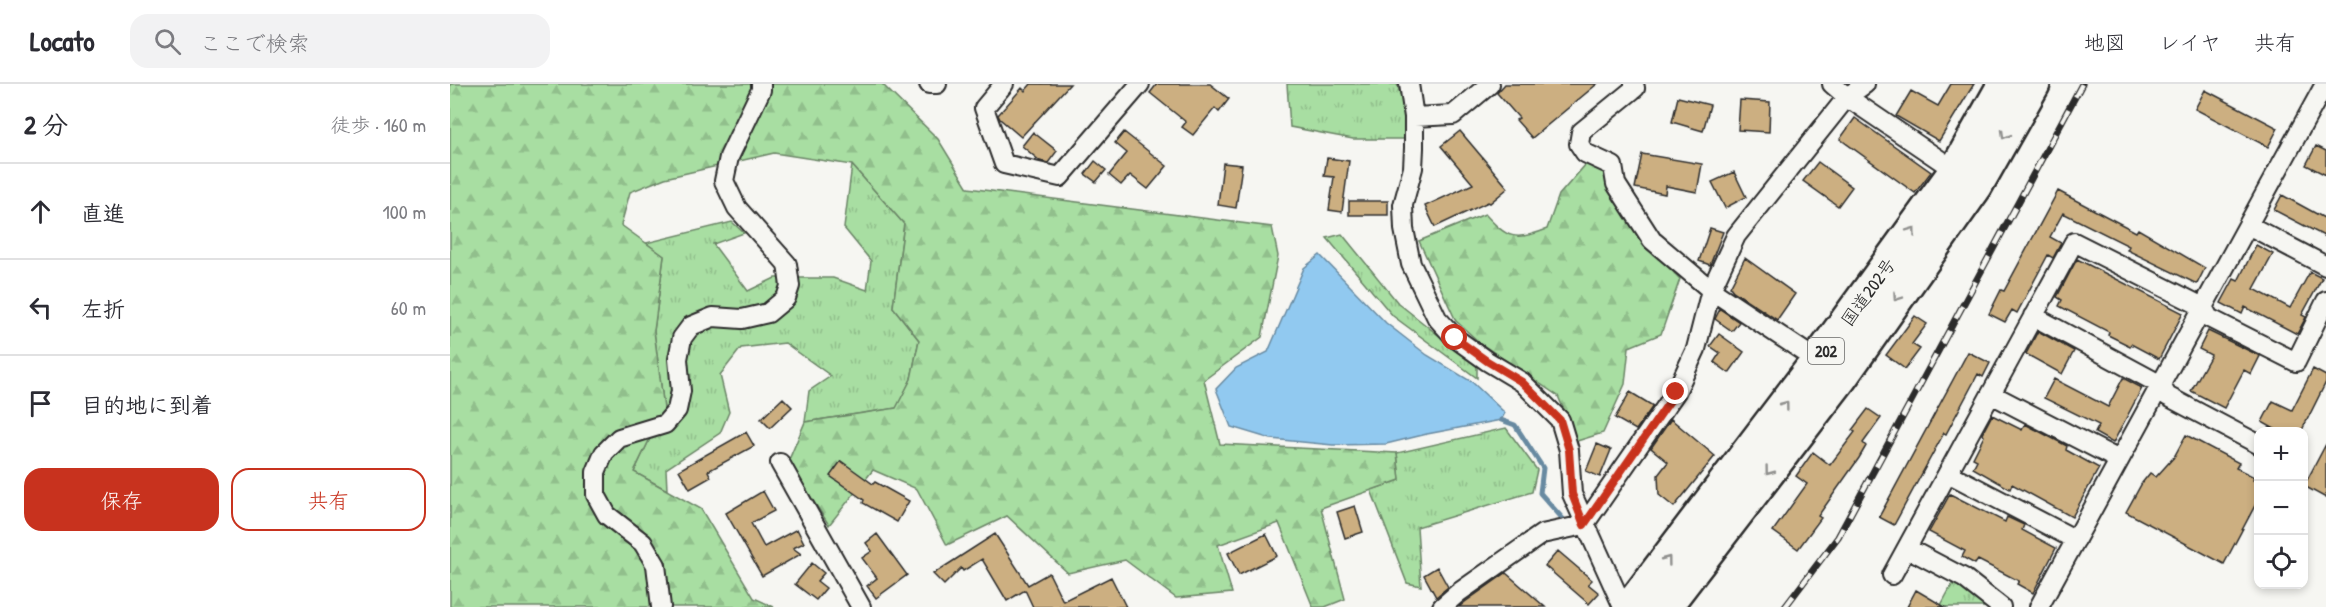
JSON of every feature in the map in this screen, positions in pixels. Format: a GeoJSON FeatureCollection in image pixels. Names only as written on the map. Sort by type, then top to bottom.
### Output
{"type":"FeatureCollection","features":[{"type":"Feature","properties":{"kind":"highway","name":"国道202号"},"geometry":{"type":"LineString","coordinates":[[1631,607],[1818,361],[1956,171],[2005,84]]}},
{"type":"Feature","properties":{"kind":"highway","name":"国道202号"},"geometry":{"type":"LineString","coordinates":[[1664,607],[1868,339],[1976,185],[2033,84]]}},
{"type":"Feature","properties":{"kind":"street"},"geometry":{"type":"LineString","coordinates":[[661,607],[656,565],[643,543],[607,515],[596,495],[596,472],[604,453],[619,438],[665,424],[677,410],[681,391],[678,358],[682,338],[691,326],[713,317],[741,319],[768,313],[786,298],[790,286],[787,264],[737,208],[724,181],[729,157],[761,90],[761,84]]}},
{"type":"Feature","properties":{"kind":"street"},"geometry":{"type":"LineString","coordinates":[[929,84],[937,84]]}},
{"type":"Feature","properties":{"kind":"street"},"geometry":{"type":"LineString","coordinates":[[1005,84],[984,108],[1004,164],[1060,177],[1140,84]]}},
{"type":"Feature","properties":{"kind":"street"},"geometry":{"type":"LineString","coordinates":[[1409,84],[1414,117],[1413,168],[1403,205],[1404,229],[1412,264],[1437,318],[1455,338],[1522,382],[1560,420],[1569,450],[1572,494],[1584,525],[1623,607]]}},
{"type":"Feature","properties":{"kind":"street"},"geometry":{"type":"LineString","coordinates":[[1414,117],[1453,115],[1490,84]]}},
{"type":"Feature","properties":{"kind":"street"},"geometry":{"type":"LineString","coordinates":[[1634,84],[1635,88],[1581,132],[1579,144],[1585,153],[1613,166],[1616,184],[1652,240],[1711,290],[1818,361]]}},
{"type":"Feature","properties":{"kind":"street"},"geometry":{"type":"LineString","coordinates":[[1832,84],[1847,97],[1956,171]]}},
{"type":"Feature","properties":{"kind":"street"},"geometry":{"type":"LineString","coordinates":[[1442,607],[1458,592],[1542,534],[1584,525],[1676,392],[1696,349],[1711,290],[1736,236],[1847,97],[1865,84]]}},
{"type":"Feature","properties":{"kind":"street"},"geometry":{"type":"LineString","coordinates":[[2039,607],[2325,84]]}},
{"type":"Feature","properties":{"kind":"street"},"geometry":{"type":"LineString","coordinates":[[2248,225],[2326,266]]}},
{"type":"Feature","properties":{"kind":"street"},"geometry":{"type":"LineString","coordinates":[[1892,574],[2074,242],[2203,307],[2209,318],[2296,362],[2326,301]]}},
{"type":"Feature","properties":{"kind":"street"},"geometry":{"type":"LineString","coordinates":[[2033,316],[2161,385],[2166,396],[2254,441]]}},
{"type":"Feature","properties":{"kind":"street"},"geometry":{"type":"LineString","coordinates":[[1991,394],[2119,460]]}},
{"type":"Feature","properties":{"kind":"street"},"geometry":{"type":"LineString","coordinates":[[780,463],[861,607]]}},
{"type":"Feature","properties":{"kind":"street"},"geometry":{"type":"LineString","coordinates":[[1948,473],[2076,540]]}},
{"type":"Feature","properties":{"kind":"street"},"geometry":{"type":"LineString","coordinates":[[1907,548],[1964,579],[2001,607]]}},
{"type":"Feature","properties":{"kind":"green space"},"geometry":{"type":"Polygon","coordinates":[[[450,84],[882,84],[938,139],[968,188],[1272,227],[1278,256],[1262,337],[1204,380],[1220,444],[1397,453],[1400,480],[1321,508],[1345,599],[1325,607],[1313,607],[1279,523],[1218,545],[1232,593],[1176,598],[1125,560],[1068,573],[1007,516],[947,545],[917,489],[873,470],[829,525],[788,462],[805,422],[896,408],[911,379],[919,340],[893,307],[904,224],[852,165],[774,153],[665,178],[630,192],[621,225],[664,256],[654,331],[664,409],[634,472],[701,509],[754,598],[774,607],[450,607],[450,84]]]}},
{"type":"Feature","properties":{"kind":"green space"},"geometry":{"type":"Polygon","coordinates":[[[1287,84],[1397,84],[1406,111],[1405,139],[1353,139],[1290,127],[1287,84]]]}},
{"type":"Feature","properties":{"kind":"green space"},"geometry":{"type":"Polygon","coordinates":[[[1587,163],[1605,170],[1648,246],[1680,279],[1661,334],[1629,347],[1625,384],[1603,433],[1577,441],[1558,396],[1480,343],[1456,321],[1419,241],[1485,214],[1499,228],[1512,235],[1527,236],[1547,229],[1559,195],[1587,163]]]}},
{"type":"Feature","properties":{"kind":"green space"},"geometry":{"type":"Polygon","coordinates":[[[852,165],[904,224],[893,307],[919,340],[911,379],[897,408],[805,422],[809,391],[831,376],[785,343],[741,348],[720,375],[729,412],[720,433],[666,469],[667,490],[634,472],[664,409],[654,331],[664,256],[646,243],[732,222],[744,233],[713,244],[748,291],[775,278],[833,278],[867,290],[871,261],[844,228],[852,165]]]}},
{"type":"Feature","properties":{"kind":"green space"},"geometry":{"type":"Polygon","coordinates":[[[1342,234],[1398,303],[1477,366],[1477,378],[1393,316],[1327,238],[1342,234]]]}},
{"type":"Feature","properties":{"kind":"green space"},"geometry":{"type":"Polygon","coordinates":[[[1506,428],[1537,470],[1532,492],[1417,527],[1421,586],[1407,583],[1371,490],[1400,480],[1397,453],[1506,428]]]}},
{"type":"Feature","properties":{"kind":"green space"},"geometry":{"type":"Polygon","coordinates":[[[1954,581],[1990,607],[1940,607],[1954,581]]]}},
{"type":"Feature","properties":{"kind":"water"},"geometry":{"type":"Polygon","coordinates":[[[1320,255],[1386,323],[1427,355],[1472,382],[1505,413],[1501,420],[1386,444],[1333,445],[1271,439],[1231,427],[1216,389],[1236,368],[1268,352],[1304,268],[1320,255]]]}},
{"type":"Feature","properties":{"kind":"building"},"geometry":{"type":"Polygon","coordinates":[[[1031,84],[1070,84],[1021,137],[998,115],[1022,88],[1025,91],[1031,84]]]}},
{"type":"Feature","properties":{"kind":"building"},"geometry":{"type":"Polygon","coordinates":[[[1157,84],[1210,84],[1229,99],[1219,112],[1215,108],[1193,135],[1182,127],[1186,122],[1150,93],[1157,84]]]}},
{"type":"Feature","properties":{"kind":"building"},"geometry":{"type":"Polygon","coordinates":[[[1505,84],[1597,84],[1532,138],[1516,120],[1519,118],[1497,93],[1505,84]]]}},
{"type":"Feature","properties":{"kind":"building"},"geometry":{"type":"Polygon","coordinates":[[[1951,84],[1974,84],[1939,141],[1896,116],[1911,91],[1938,106],[1951,84]]]}},
{"type":"Feature","properties":{"kind":"building"},"geometry":{"type":"Polygon","coordinates":[[[2205,90],[2278,128],[2268,147],[2195,109],[2205,90]]]}},
{"type":"Feature","properties":{"kind":"building"},"geometry":{"type":"Polygon","coordinates":[[[1678,97],[1710,105],[1703,131],[1672,122],[1678,97]]]}},
{"type":"Feature","properties":{"kind":"building"},"geometry":{"type":"Polygon","coordinates":[[[1740,100],[1770,102],[1769,132],[1738,130],[1740,100]]]}},
{"type":"Feature","properties":{"kind":"building"},"geometry":{"type":"Polygon","coordinates":[[[1855,118],[1931,172],[1915,193],[1840,139],[1855,118]]]}},
{"type":"Feature","properties":{"kind":"building"},"geometry":{"type":"Polygon","coordinates":[[[1460,131],[1508,188],[1490,203],[1435,227],[1425,206],[1473,184],[1441,146],[1460,131]]]}},
{"type":"Feature","properties":{"kind":"building"},"geometry":{"type":"Polygon","coordinates":[[[1033,132],[1057,151],[1048,163],[1040,161],[1022,146],[1033,132]]]}},
{"type":"Feature","properties":{"kind":"building"},"geometry":{"type":"Polygon","coordinates":[[[1124,132],[1167,166],[1148,189],[1130,175],[1121,185],[1109,175],[1127,153],[1115,143],[1124,132]]]}},
{"type":"Feature","properties":{"kind":"building"},"geometry":{"type":"Polygon","coordinates":[[[2316,146],[2326,151],[2326,175],[2306,165],[2316,146]]]}},
{"type":"Feature","properties":{"kind":"building"},"geometry":{"type":"Polygon","coordinates":[[[1642,154],[1702,164],[1697,192],[1666,186],[1665,194],[1635,188],[1642,154]]]}},
{"type":"Feature","properties":{"kind":"building"},"geometry":{"type":"Polygon","coordinates":[[[1327,158],[1349,161],[1342,212],[1329,210],[1334,177],[1324,176],[1327,158]]]}},
{"type":"Feature","properties":{"kind":"building"},"geometry":{"type":"Polygon","coordinates":[[[1095,161],[1106,170],[1096,182],[1085,174],[1095,161]]]}},
{"type":"Feature","properties":{"kind":"building"},"geometry":{"type":"Polygon","coordinates":[[[1818,162],[1852,187],[1838,206],[1803,181],[1818,162]]]}},
{"type":"Feature","properties":{"kind":"building"},"geometry":{"type":"Polygon","coordinates":[[[1223,163],[1242,165],[1236,208],[1218,205],[1223,163]]]}},
{"type":"Feature","properties":{"kind":"building"},"geometry":{"type":"Polygon","coordinates":[[[1734,172],[1746,197],[1725,208],[1712,182],[1734,172]]]}},
{"type":"Feature","properties":{"kind":"building"},"geometry":{"type":"Polygon","coordinates":[[[2058,191],[2136,232],[2138,229],[2205,268],[2197,284],[2127,250],[2129,246],[2063,213],[2050,237],[2061,243],[2053,258],[2048,255],[2017,313],[2012,310],[2005,322],[1989,314],[2001,290],[2004,291],[2058,191]]]}},
{"type":"Feature","properties":{"kind":"building"},"geometry":{"type":"Polygon","coordinates":[[[2282,195],[2326,219],[2326,237],[2274,210],[2282,195]]]}},
{"type":"Feature","properties":{"kind":"building"},"geometry":{"type":"Polygon","coordinates":[[[1349,201],[1388,201],[1388,215],[1349,215],[1349,201]]]}},
{"type":"Feature","properties":{"kind":"building"},"geometry":{"type":"Polygon","coordinates":[[[1710,228],[1723,232],[1710,265],[1699,261],[1710,228]]]}},
{"type":"Feature","properties":{"kind":"building"},"geometry":{"type":"Polygon","coordinates":[[[2256,245],[2273,254],[2254,289],[2290,308],[2310,272],[2322,278],[2302,315],[2306,317],[2297,334],[2245,307],[2242,314],[2221,303],[2234,279],[2238,281],[2256,245]]]}},
{"type":"Feature","properties":{"kind":"building"},"geometry":{"type":"Polygon","coordinates":[[[1745,258],[1795,294],[1777,320],[1730,287],[1745,258]]]}},
{"type":"Feature","properties":{"kind":"building"},"geometry":{"type":"Polygon","coordinates":[[[2077,259],[2183,313],[2159,359],[2108,335],[2109,332],[2059,306],[2062,300],[2057,297],[2077,259]]]}},
{"type":"Feature","properties":{"kind":"building"},"geometry":{"type":"Polygon","coordinates":[[[1720,309],[1739,322],[1732,331],[1715,319],[1720,309]]]}},
{"type":"Feature","properties":{"kind":"building"},"geometry":{"type":"Polygon","coordinates":[[[1915,316],[1927,324],[1912,344],[1920,349],[1905,369],[1886,355],[1915,316]]]}},
{"type":"Feature","properties":{"kind":"building"},"geometry":{"type":"Polygon","coordinates":[[[2038,331],[2074,351],[2062,374],[2026,354],[2038,331]]]}},
{"type":"Feature","properties":{"kind":"building"},"geometry":{"type":"Polygon","coordinates":[[[2208,331],[2260,356],[2251,374],[2244,370],[2224,408],[2191,391],[2211,355],[2199,349],[2208,331]]]}},
{"type":"Feature","properties":{"kind":"building"},"geometry":{"type":"Polygon","coordinates":[[[1719,334],[1744,352],[1729,373],[1714,362],[1720,353],[1710,346],[1719,334]]]}},
{"type":"Feature","properties":{"kind":"building"},"geometry":{"type":"Polygon","coordinates":[[[1968,352],[1990,363],[1983,377],[1978,374],[1894,525],[1879,517],[1968,352]]]}},
{"type":"Feature","properties":{"kind":"building"},"geometry":{"type":"Polygon","coordinates":[[[2313,369],[2326,376],[2326,382],[2304,427],[2271,427],[2262,422],[2273,401],[2292,410],[2313,369]]]}},
{"type":"Feature","properties":{"kind":"building"},"geometry":{"type":"Polygon","coordinates":[[[2123,378],[2142,388],[2113,443],[2095,433],[2099,425],[2044,398],[2054,379],[2108,407],[2123,378]]]}},
{"type":"Feature","properties":{"kind":"building"},"geometry":{"type":"Polygon","coordinates":[[[1630,392],[1653,406],[1636,430],[1615,418],[1630,392]]]}},
{"type":"Feature","properties":{"kind":"building"},"geometry":{"type":"Polygon","coordinates":[[[783,398],[792,407],[770,428],[761,419],[783,398]]]}},
{"type":"Feature","properties":{"kind":"building"},"geometry":{"type":"Polygon","coordinates":[[[1868,409],[1881,418],[1863,443],[1866,446],[1859,458],[1818,516],[1821,518],[1798,549],[1773,531],[1807,484],[1796,476],[1813,452],[1830,465],[1855,432],[1852,430],[1868,409]]]}},
{"type":"Feature","properties":{"kind":"building"},"geometry":{"type":"Polygon","coordinates":[[[1992,415],[2022,430],[2025,424],[2067,446],[2066,450],[2099,468],[2072,517],[2012,484],[2010,489],[1973,468],[1977,460],[1973,458],[1992,415]]]}},
{"type":"Feature","properties":{"kind":"building"},"geometry":{"type":"Polygon","coordinates":[[[1671,419],[1715,456],[1674,507],[1659,495],[1658,475],[1668,462],[1651,448],[1671,419]]]}},
{"type":"Feature","properties":{"kind":"building"},"geometry":{"type":"Polygon","coordinates":[[[746,432],[754,446],[708,471],[711,477],[690,489],[679,470],[746,432]]]}},
{"type":"Feature","properties":{"kind":"building"},"geometry":{"type":"Polygon","coordinates":[[[2186,435],[2239,463],[2236,468],[2254,477],[2254,507],[2224,564],[2126,512],[2150,473],[2156,477],[2174,457],[2186,435]]]}},
{"type":"Feature","properties":{"kind":"building"},"geometry":{"type":"Polygon","coordinates":[[[1597,444],[1611,450],[1600,477],[1586,471],[1597,444]]]}},
{"type":"Feature","properties":{"kind":"building"},"geometry":{"type":"Polygon","coordinates":[[[2326,444],[2326,498],[2308,488],[2308,478],[2326,444]]]}},
{"type":"Feature","properties":{"kind":"building"},"geometry":{"type":"Polygon","coordinates":[[[841,461],[873,484],[875,482],[909,501],[897,522],[863,503],[864,500],[830,476],[841,461]]]}},
{"type":"Feature","properties":{"kind":"building"},"geometry":{"type":"Polygon","coordinates":[[[763,491],[774,511],[751,523],[764,547],[797,529],[804,543],[793,548],[801,554],[762,576],[726,513],[763,491]]]}},
{"type":"Feature","properties":{"kind":"building"},"geometry":{"type":"Polygon","coordinates":[[[1950,494],[2005,522],[2007,517],[2024,525],[2022,530],[2056,548],[2033,593],[2017,584],[2019,581],[1978,560],[1975,564],[1962,557],[1965,551],[1929,532],[1950,494]]]}},
{"type":"Feature","properties":{"kind":"building"},"geometry":{"type":"Polygon","coordinates":[[[1355,506],[1363,532],[1345,538],[1337,512],[1355,506]]]}},
{"type":"Feature","properties":{"kind":"building"},"geometry":{"type":"Polygon","coordinates":[[[877,534],[907,575],[876,598],[867,586],[877,578],[862,558],[872,551],[866,543],[877,534]]]}},
{"type":"Feature","properties":{"kind":"building"},"geometry":{"type":"Polygon","coordinates":[[[995,534],[1028,585],[1049,573],[1063,601],[1111,577],[1126,607],[1033,607],[1025,590],[1007,601],[982,559],[963,571],[961,568],[944,585],[933,574],[995,534]]]}},
{"type":"Feature","properties":{"kind":"building"},"geometry":{"type":"Polygon","coordinates":[[[1266,534],[1277,556],[1239,575],[1228,553],[1266,534]]]}},
{"type":"Feature","properties":{"kind":"building"},"geometry":{"type":"Polygon","coordinates":[[[1558,551],[1592,580],[1588,584],[1599,593],[1589,604],[1545,566],[1558,551]]]}},
{"type":"Feature","properties":{"kind":"building"},"geometry":{"type":"Polygon","coordinates":[[[812,563],[824,573],[817,581],[826,588],[816,600],[795,584],[812,563]]]}},
{"type":"Feature","properties":{"kind":"building"},"geometry":{"type":"Polygon","coordinates":[[[1437,567],[1448,587],[1436,597],[1424,575],[1437,567]]]}},
{"type":"Feature","properties":{"kind":"building"},"geometry":{"type":"Polygon","coordinates":[[[1506,573],[1545,607],[1459,607],[1465,602],[1506,573]]]}},
{"type":"Feature","properties":{"kind":"building"},"geometry":{"type":"Polygon","coordinates":[[[1916,590],[1945,607],[1907,607],[1916,590]]]}},
{"type":"Feature","properties":{"kind":"waterway"},"geometry":{"type":"LineString","coordinates":[[1501,420],[1515,425],[1543,468],[1540,493],[1563,519]]}},
{"type":"Feature","properties":{"kind":"railway"},"geometry":{"type":"LineString","coordinates":[[1785,607],[1838,537],[2082,84]]}},
{"type":"Feature","properties":{"kind":"route"},"geometry":{"type":"LineString","coordinates":[[1455,338],[1522,382],[1560,420],[1569,450],[1572,494],[1584,525],[1676,392]]}}]}
